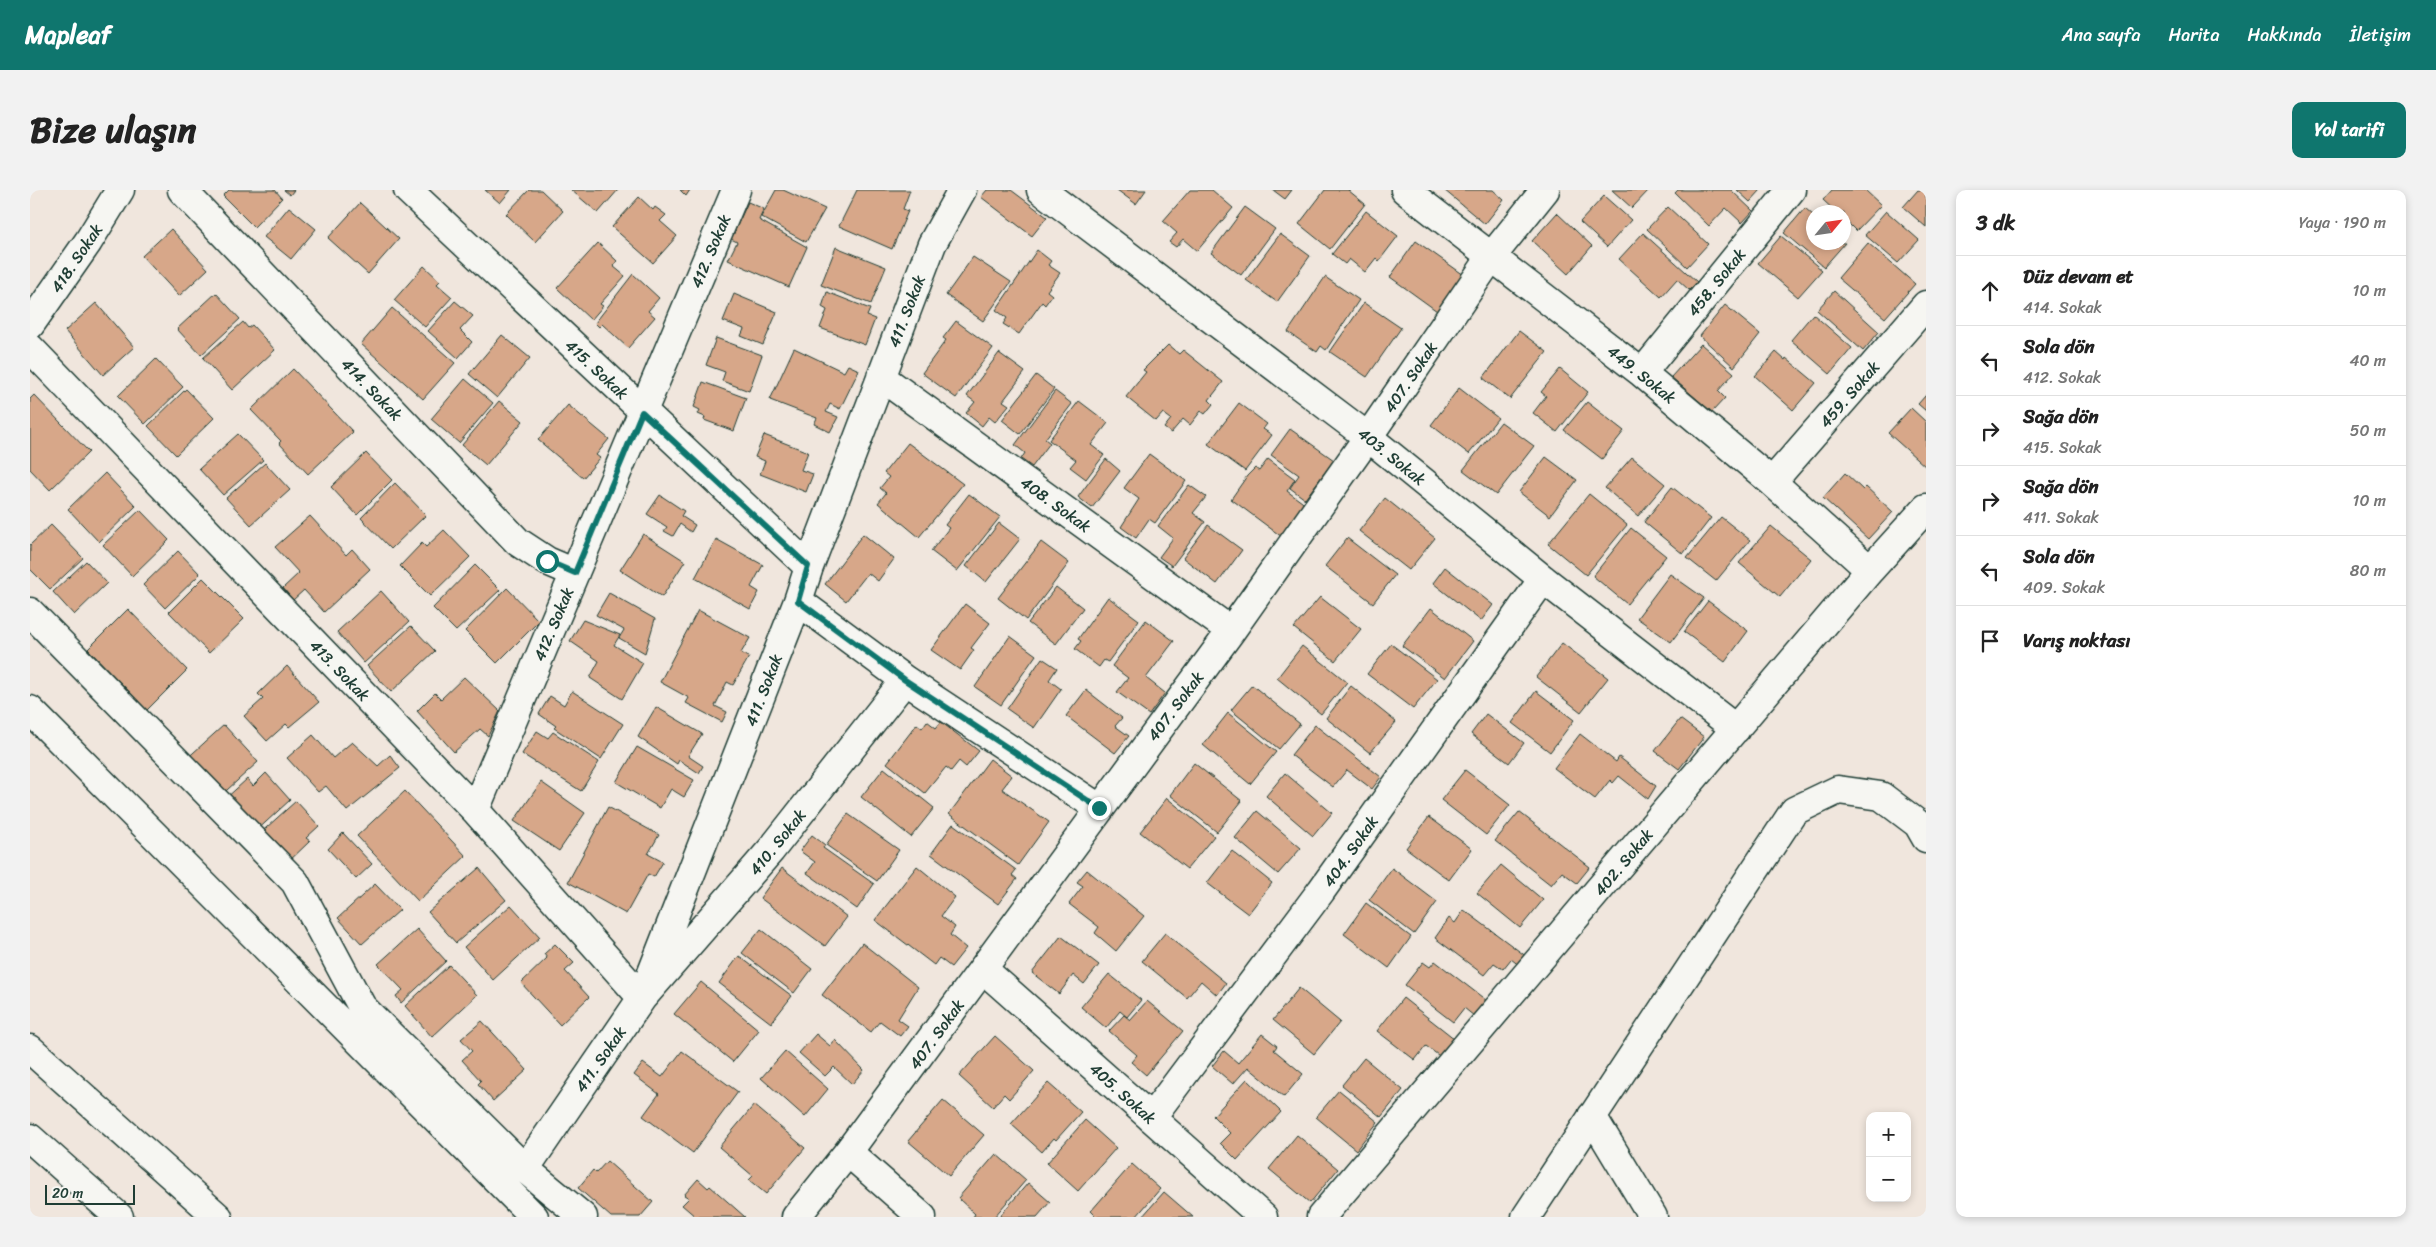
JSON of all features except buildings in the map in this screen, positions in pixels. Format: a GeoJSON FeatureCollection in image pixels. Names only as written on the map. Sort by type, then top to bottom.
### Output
{"type":"FeatureCollection","features":[{"type":"Feature","properties":{"kind":"main road","name":"418. Sokak"},"geometry":{"type":"LineString","coordinates":[[30,325],[88,242],[120,190]]}},
{"type":"Feature","properties":{"kind":"main road","name":"414. Sokak"},"geometry":{"type":"LineString","coordinates":[[182,190],[518,542],[547,561],[575,573]]}},
{"type":"Feature","properties":{"kind":"main road","name":"415. Sokak"},"geometry":{"type":"LineString","coordinates":[[408,190],[808,566]]}},
{"type":"Feature","properties":{"kind":"main road","name":"412. Sokak"},"geometry":{"type":"LineString","coordinates":[[475,810],[736,190]]}},
{"type":"Feature","properties":{"kind":"main road","name":"411. Sokak"},"geometry":{"type":"LineString","coordinates":[[525,1169],[642,998],[798,601],[808,566],[932,244],[962,190]]}},
{"type":"Feature","properties":{"kind":"main road","name":"403. Sokak"},"geometry":{"type":"LineString","coordinates":[[1041,190],[1368,437],[1543,579],[1736,729]]}},
{"type":"Feature","properties":{"kind":"main road","name":"449. Sokak"},"geometry":{"type":"LineString","coordinates":[[1405,190],[1642,373],[1772,482],[1870,570]]}},
{"type":"Feature","properties":{"kind":"main road","name":"407. Sokak"},"geometry":{"type":"LineString","coordinates":[[796,1217],[848,1152],[1099,808],[1231,631],[1368,437],[1492,256],[1544,190]]}},
{"type":"Feature","properties":{"kind":"main road","name":"458. Sokak"},"geometry":{"type":"LineString","coordinates":[[1642,373],[1791,190]]}},
{"type":"Feature","properties":{"kind":"main road","name":"459. Sokak"},"geometry":{"type":"LineString","coordinates":[[1772,482],[1926,305]]}},
{"type":"Feature","properties":{"kind":"main road","name":"413. Sokak"},"geometry":{"type":"LineString","coordinates":[[30,348],[475,810],[642,998]]}},
{"type":"Feature","properties":{"kind":"main road","name":"408. Sokak"},"geometry":{"type":"LineString","coordinates":[[881,377],[1231,631]]}},
{"type":"Feature","properties":{"kind":"main road","name":"402. Sokak"},"geometry":{"type":"LineString","coordinates":[[1321,1217],[1870,570],[1926,508]]}},
{"type":"Feature","properties":{"kind":"main road","name":"404. Sokak"},"geometry":{"type":"LineString","coordinates":[[1152,1118],[1322,891],[1543,579]]}},
{"type":"Feature","properties":{"kind":"main road"},"geometry":{"type":"LineString","coordinates":[[798,601],[905,680],[1099,808]]}},
{"type":"Feature","properties":{"kind":"main road"},"geometry":{"type":"LineString","coordinates":[[30,612],[295,882],[362,1006],[525,1169],[583,1217]]}},
{"type":"Feature","properties":{"kind":"main road","name":"410. Sokak"},"geometry":{"type":"LineString","coordinates":[[642,998],[771,850],[905,680]]}},
{"type":"Feature","properties":{"kind":"main road"},"geometry":{"type":"LineString","coordinates":[[30,710],[534,1217]]}},
{"type":"Feature","properties":{"kind":"main road"},"geometry":{"type":"LineString","coordinates":[[1526,1217],[1794,811],[1838,790],[1881,796],[1918,824],[1926,838]]}},
{"type":"Feature","properties":{"kind":"main road","name":"405. Sokak"},"geometry":{"type":"LineString","coordinates":[[983,969],[1263,1217]]}},
{"type":"Feature","properties":{"kind":"main road"},"geometry":{"type":"LineString","coordinates":[[30,1050],[218,1217]]}},
{"type":"Feature","properties":{"kind":"main road"},"geometry":{"type":"LineString","coordinates":[[1592,1116],[1653,1217]]}},
{"type":"Feature","properties":{"kind":"main road"},"geometry":{"type":"LineString","coordinates":[[30,1138],[118,1217]]}},
{"type":"Feature","properties":{"kind":"main road"},"geometry":{"type":"LineString","coordinates":[[848,1152],[922,1217]]}},
{"type":"Feature","properties":{"kind":"route"},"geometry":{"type":"LineString","coordinates":[[547,561],[575,573],[642,412],[808,566],[798,601],[905,680],[1099,808]]}}]}
